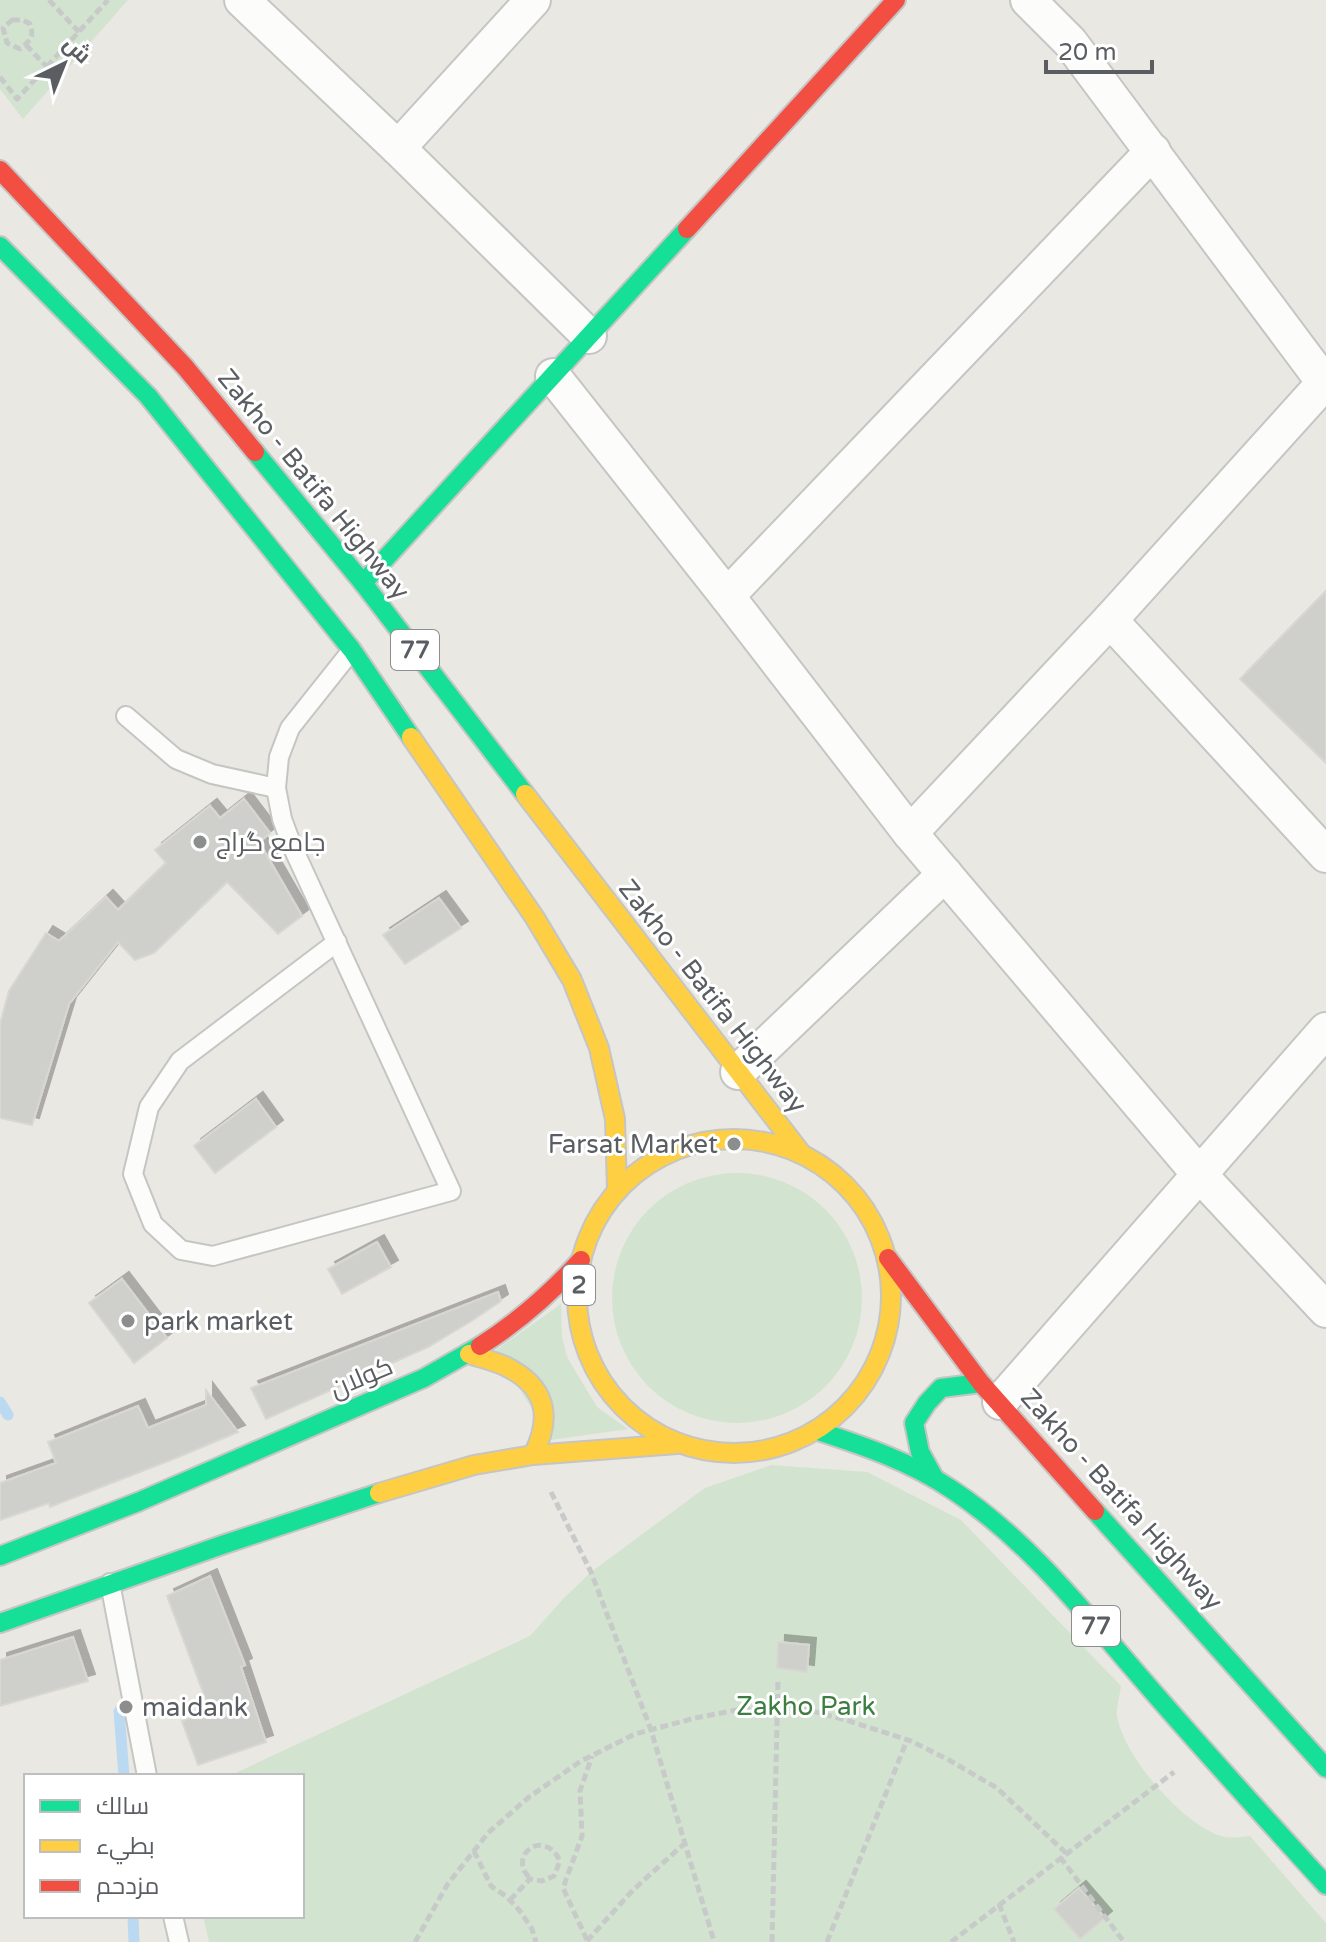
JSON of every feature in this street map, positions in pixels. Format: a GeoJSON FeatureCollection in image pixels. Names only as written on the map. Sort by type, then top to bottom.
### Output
{"type":"FeatureCollection","features":[{"type":"Feature","properties":{"kind":"main road"},"geometry":{"type":"LineString","coordinates":[[363,583],[896,0]]}},
{"type":"Feature","properties":{"kind":"main road","name":"Zakho - Batifa Highway"},"geometry":{"type":"LineString","coordinates":[[0,170],[185,367],[363,583],[801,1153]]}},
{"type":"Feature","properties":{"kind":"main road","name":"77"},"geometry":{"type":"LineString","coordinates":[[0,246],[148,396],[352,650],[535,918],[572,980],[599,1048],[615,1119],[617,1190]]}},
{"type":"Feature","properties":{"kind":"main road","name":"2"},"geometry":{"type":"LineString","coordinates":[[722,1139],[763,1141],[801,1153],[840,1179],[870,1215],[888,1258],[892,1308],[881,1356],[855,1399],[818,1431],[773,1450],[725,1454],[677,1444],[638,1421],[607,1389],[586,1350],[577,1305],[581,1260],[594,1223],[617,1190],[648,1164],[684,1147],[722,1139]]}},
{"type":"Feature","properties":{"kind":"main road","name":"Zakho - Batifa Highway"},"geometry":{"type":"LineString","coordinates":[[888,1258],[991,1392],[1326,1768]]}},
{"type":"Feature","properties":{"kind":"main road","name":"كولان"},"geometry":{"type":"LineString","coordinates":[[3,1555],[138,1502],[424,1378],[508,1328],[547,1296],[581,1260]]}},
{"type":"Feature","properties":{"kind":"main road"},"geometry":{"type":"LineString","coordinates":[[469,1354],[504,1366],[523,1377],[539,1396],[546,1416],[533,1455]]}},
{"type":"Feature","properties":{"kind":"main road"},"geometry":{"type":"LineString","coordinates":[[935,1479],[920,1452],[914,1423],[941,1388],[991,1392]]}},
{"type":"Feature","properties":{"kind":"main road","name":"77"},"geometry":{"type":"LineString","coordinates":[[818,1431],[870,1448],[920,1470],[966,1499],[1014,1538],[1058,1583],[1326,1885]]}},
{"type":"Feature","properties":{"kind":"main road"},"geometry":{"type":"LineString","coordinates":[[0,1623],[410,1483],[474,1465],[533,1455],[677,1444]]}},
{"type":"Feature","properties":{"kind":"street"},"geometry":{"type":"LineString","coordinates":[[242,0],[589,336]]}},
{"type":"Feature","properties":{"kind":"street"},"geometry":{"type":"LineString","coordinates":[[398,148],[533,0]]}},
{"type":"Feature","properties":{"kind":"street"},"geometry":{"type":"LineString","coordinates":[[910,833],[1325,384],[1070,42],[1028,0]]}},
{"type":"Feature","properties":{"kind":"street"},"geometry":{"type":"LineString","coordinates":[[727,596],[1153,151]]}},
{"type":"Feature","properties":{"kind":"street"},"geometry":{"type":"LineString","coordinates":[[553,376],[910,833],[1199,1174],[1326,1310]]}},
{"type":"Feature","properties":{"kind":"street"},"geometry":{"type":"LineString","coordinates":[[1110,620],[1326,855]]}},
{"type":"Feature","properties":{"kind":"street"},"geometry":{"type":"LineString","coordinates":[[738,1072],[945,874]]}},
{"type":"Feature","properties":{"kind":"street"},"geometry":{"type":"LineString","coordinates":[[991,1392],[1199,1174],[1326,1030]]}},
{"type":"Feature","properties":{"kind":"lane"},"geometry":{"type":"LineString","coordinates":[[337,942],[180,1061],[149,1107],[133,1174],[153,1224],[181,1250],[213,1256],[451,1191],[337,942],[292,846],[282,819],[276,788],[279,757],[290,728],[352,650]]}},
{"type":"Feature","properties":{"kind":"lane"},"geometry":{"type":"LineString","coordinates":[[126,716],[176,759],[212,774],[276,788]]}},
{"type":"Feature","properties":{"kind":"lane"},"geometry":{"type":"LineString","coordinates":[[110,1583],[147,1774]]}},
{"type":"Feature","properties":{"kind":"lane"},"geometry":{"type":"LineString","coordinates":[[173,1918],[179,1942]]}},
{"type":"Feature","properties":{"kind":"path"},"geometry":{"type":"LineString","coordinates":[[49,0],[79,32]]}},
{"type":"Feature","properties":{"kind":"path"},"geometry":{"type":"LineString","coordinates":[[0,77],[17,99],[108,0]]}},
{"type":"Feature","properties":{"kind":"path"},"geometry":{"type":"LineString","coordinates":[[12,20],[30,24],[33,33],[26,45],[20,49],[7,43],[3,28],[12,20]]}},
{"type":"Feature","properties":{"kind":"path"},"geometry":{"type":"LineString","coordinates":[[26,45],[47,67]]}},
{"type":"Feature","properties":{"kind":"path"},"geometry":{"type":"LineString","coordinates":[[533,1455],[591,1572],[651,1730],[713,1942]]}},
{"type":"Feature","properties":{"kind":"path"},"geometry":{"type":"LineString","coordinates":[[772,1942],[778,1679]]}},
{"type":"Feature","properties":{"kind":"path"},"geometry":{"type":"LineString","coordinates":[[415,1942],[447,1885],[488,1833],[529,1797],[593,1755],[635,1734],[695,1718],[778,1702],[907,1740],[997,1788],[1063,1855],[1124,1942]]}},
{"type":"Feature","properties":{"kind":"path"},"geometry":{"type":"LineString","coordinates":[[827,1942],[907,1740]]}},
{"type":"Feature","properties":{"kind":"path"},"geometry":{"type":"LineString","coordinates":[[951,1942],[1203,1749]]}},
{"type":"Feature","properties":{"kind":"path"},"geometry":{"type":"LineString","coordinates":[[593,1755],[580,1791],[582,1836],[563,1888],[587,1941],[633,1890],[685,1843]]}},
{"type":"Feature","properties":{"kind":"path"},"geometry":{"type":"LineString","coordinates":[[537,1845],[551,1848],[560,1861],[554,1876],[542,1881],[530,1879],[522,1864],[526,1853],[537,1845]]}},
{"type":"Feature","properties":{"kind":"path"},"geometry":{"type":"LineString","coordinates":[[474,1851],[491,1886],[510,1900],[532,1929],[536,1942]]}},
{"type":"Feature","properties":{"kind":"path"},"geometry":{"type":"LineString","coordinates":[[510,1900],[530,1879]]}},
{"type":"Feature","properties":{"kind":"path"},"geometry":{"type":"LineString","coordinates":[[999,1904],[1014,1942]]}},
{"type":"Feature","properties":{"kind":"green space"},"geometry":{"type":"Polygon","coordinates":[[[0,0],[128,0],[23,119],[0,89],[0,0]]]}},
{"type":"Feature","properties":{"kind":"green space"},"geometry":{"type":"Polygon","coordinates":[[[737,1173],[773,1179],[796,1188],[816,1201],[834,1219],[852,1250],[862,1298],[856,1334],[847,1357],[834,1377],[816,1395],[785,1413],[737,1423],[701,1417],[678,1408],[658,1395],[640,1377],[622,1346],[612,1298],[618,1262],[627,1239],[640,1219],[658,1201],[689,1183],[737,1173]]]}},
{"type":"Feature","properties":{"kind":"green space"},"geometry":{"type":"Polygon","coordinates":[[[561,1304],[562,1337],[567,1357],[597,1407],[628,1429],[551,1440],[496,1350],[561,1304]]]}},
{"type":"Feature","properties":{"kind":"green space","name":"Zakho Park"},"geometry":{"type":"Polygon","coordinates":[[[771,1465],[867,1472],[961,1520],[1121,1686],[1117,1716],[1122,1733],[1131,1751],[1159,1788],[1175,1806],[1209,1831],[1225,1837],[1250,1836],[1326,1923],[1326,1942],[209,1942],[203,1918],[304,1918],[304,1774],[233,1774],[530,1636],[591,1572],[705,1488],[771,1465]]]}},
{"type":"Feature","properties":{"kind":"building"},"geometry":{"type":"Polygon","coordinates":[[[1326,591],[1326,763],[1240,679],[1326,591]]]}},
{"type":"Feature","properties":{"kind":"building"},"geometry":{"type":"Polygon","coordinates":[[[244,799],[270,833],[259,842],[302,916],[278,934],[227,882],[154,953],[135,960],[118,942],[69,1004],[32,1125],[0,1118],[0,1024],[9,991],[46,933],[59,941],[106,897],[118,910],[166,863],[155,850],[210,806],[220,818],[244,799]]]}},
{"type":"Feature","properties":{"kind":"building"},"geometry":{"type":"Polygon","coordinates":[[[439,898],[461,928],[405,964],[383,935],[439,898]]]}},
{"type":"Feature","properties":{"kind":"building"},"geometry":{"type":"Polygon","coordinates":[[[256,1099],[276,1127],[215,1173],[194,1146],[256,1099]]]}},
{"type":"Feature","properties":{"kind":"building"},"geometry":{"type":"Polygon","coordinates":[[[377,1242],[391,1267],[342,1294],[328,1269],[377,1242]]]}},
{"type":"Feature","properties":{"kind":"building","name":"park market"},"geometry":{"type":"Polygon","coordinates":[[[122,1279],[167,1338],[134,1363],[89,1303],[122,1279]]]}},
{"type":"Feature","properties":{"kind":"building"},"geometry":{"type":"Polygon","coordinates":[[[498,1292],[501,1301],[428,1347],[266,1419],[251,1388],[498,1292]]]}},
{"type":"Feature","properties":{"kind":"building"},"geometry":{"type":"Polygon","coordinates":[[[206,1390],[238,1432],[50,1507],[49,1503],[0,1520],[0,1483],[56,1463],[48,1442],[138,1406],[148,1428],[206,1405],[206,1390]]]}},
{"type":"Feature","properties":{"kind":"building"},"geometry":{"type":"Polygon","coordinates":[[[210,1576],[245,1665],[241,1667],[266,1742],[198,1765],[182,1721],[210,1711],[167,1596],[210,1576]]]}},
{"type":"Feature","properties":{"kind":"building"},"geometry":{"type":"Polygon","coordinates":[[[73,1637],[88,1681],[0,1706],[0,1660],[73,1637]]]}},
{"type":"Feature","properties":{"kind":"building"},"geometry":{"type":"Polygon","coordinates":[[[778,1642],[809,1645],[807,1672],[777,1668],[778,1642]]]}},
{"type":"Feature","properties":{"kind":"building"},"geometry":{"type":"Polygon","coordinates":[[[1079,1888],[1105,1918],[1080,1939],[1054,1909],[1079,1888]]]}},
{"type":"Feature","properties":{"kind":"waterway"},"geometry":{"type":"LineString","coordinates":[[0,1402],[8,1415]]}},
{"type":"Feature","properties":{"kind":"waterway"},"geometry":{"type":"LineString","coordinates":[[119,1711],[124,1774]]}},
{"type":"Feature","properties":{"kind":"waterway"},"geometry":{"type":"LineString","coordinates":[[133,1918],[134,1942]]}},
{"type":"Feature","properties":{"kind":"traffic: fast"},"geometry":{"type":"LineString","coordinates":[[363,583],[687,229]]}},
{"type":"Feature","properties":{"kind":"traffic: fast"},"geometry":{"type":"LineString","coordinates":[[0,246],[148,396],[352,650],[411,737]]}},
{"type":"Feature","properties":{"kind":"traffic: fast"},"geometry":{"type":"LineString","coordinates":[[255,452],[363,583],[525,794]]}},
{"type":"Feature","properties":{"kind":"traffic: fast"},"geometry":{"type":"LineString","coordinates":[[0,1556],[138,1502],[424,1378],[480,1346]]}},
{"type":"Feature","properties":{"kind":"traffic: fast"},"geometry":{"type":"LineString","coordinates":[[935,1479],[920,1452],[914,1423],[941,1388],[981,1383]]}},
{"type":"Feature","properties":{"kind":"traffic: fast"},"geometry":{"type":"LineString","coordinates":[[818,1431],[920,1471],[951,1489],[1006,1531],[1079,1606],[1326,1885]]}},
{"type":"Feature","properties":{"kind":"traffic: fast"},"geometry":{"type":"LineString","coordinates":[[0,1623],[379,1493]]}},
{"type":"Feature","properties":{"kind":"traffic: fast"},"geometry":{"type":"LineString","coordinates":[[1095,1511],[1326,1768]]}},
{"type":"Feature","properties":{"kind":"traffic: slow"},"geometry":{"type":"LineString","coordinates":[[411,737],[535,918],[572,980],[599,1048],[615,1119],[617,1190]]}},
{"type":"Feature","properties":{"kind":"traffic: slow"},"geometry":{"type":"LineString","coordinates":[[525,794],[801,1153]]}},
{"type":"Feature","properties":{"kind":"traffic: slow"},"geometry":{"type":"LineString","coordinates":[[734,1139],[765,1142],[794,1151],[821,1166],[845,1185],[864,1209],[879,1236],[888,1265],[891,1296],[888,1327],[879,1356],[864,1383],[845,1407],[821,1426],[794,1441],[765,1450],[734,1453],[703,1450],[674,1441],[647,1426],[623,1407],[604,1383],[589,1356],[580,1327],[577,1296],[580,1265],[589,1236],[604,1209],[623,1185],[647,1166],[674,1151],[703,1142],[734,1139]]}},
{"type":"Feature","properties":{"kind":"traffic: slow"},"geometry":{"type":"LineString","coordinates":[[469,1354],[519,1374],[537,1393],[544,1415],[533,1455]]}},
{"type":"Feature","properties":{"kind":"traffic: slow"},"geometry":{"type":"LineString","coordinates":[[379,1493],[474,1465],[533,1455],[677,1444]]}},
{"type":"Feature","properties":{"kind":"traffic: jam"},"geometry":{"type":"LineString","coordinates":[[687,229],[896,0]]}},
{"type":"Feature","properties":{"kind":"traffic: jam"},"geometry":{"type":"LineString","coordinates":[[0,170],[185,367],[255,452]]}},
{"type":"Feature","properties":{"kind":"traffic: jam"},"geometry":{"type":"LineString","coordinates":[[888,1258],[981,1383],[1095,1511]]}},
{"type":"Feature","properties":{"kind":"traffic: jam"},"geometry":{"type":"LineString","coordinates":[[480,1346],[534,1306],[581,1260]]}},
{"type":"Feature","properties":{"kind":"place","name":"جامع گراج"},"geometry":{"type":"Point","coordinates":[200,842]}},
{"type":"Feature","properties":{"kind":"place","name":"Farsat Market"},"geometry":{"type":"Point","coordinates":[734,1144]}},
{"type":"Feature","properties":{"kind":"place","name":"park market"},"geometry":{"type":"Point","coordinates":[128,1321]}},
{"type":"Feature","properties":{"kind":"place","name":"maidank"},"geometry":{"type":"Point","coordinates":[126,1707]}}]}
